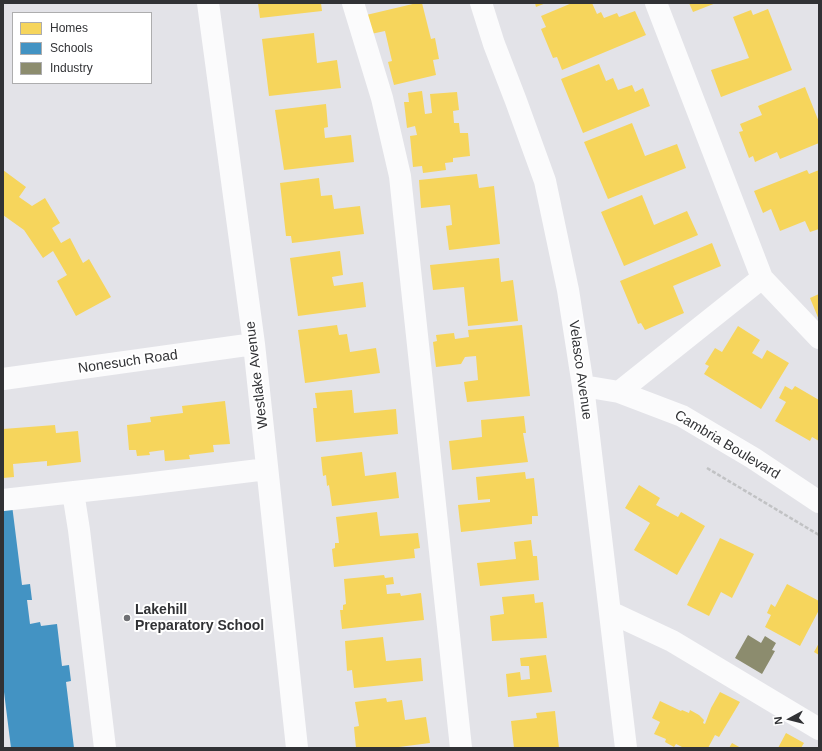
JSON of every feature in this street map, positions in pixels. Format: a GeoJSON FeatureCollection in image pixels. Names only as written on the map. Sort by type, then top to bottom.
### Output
{"type":"FeatureCollection","features":[{"type":"Feature","properties":{"kind":"street","name":"Westlake Avenue"},"geometry":{"type":"LineString","coordinates":[[208,3],[254,344],[297,748]]}},
{"type":"Feature","properties":{"kind":"street"},"geometry":{"type":"LineString","coordinates":[[353,3],[382,98],[400,176],[461,748]]}},
{"type":"Feature","properties":{"kind":"street","name":"Velasco Avenue"},"geometry":{"type":"LineString","coordinates":[[481,3],[494,44],[545,181],[568,290],[583,386],[626,748]]}},
{"type":"Feature","properties":{"kind":"street"},"geometry":{"type":"LineString","coordinates":[[656,3],[762,278],[819,338]]}},
{"type":"Feature","properties":{"kind":"street"},"geometry":{"type":"LineString","coordinates":[[619,392],[762,278]]}},
{"type":"Feature","properties":{"kind":"street","name":"Nonesuch Road"},"geometry":{"type":"LineString","coordinates":[[3,379],[254,344]]}},
{"type":"Feature","properties":{"kind":"street","name":"Cambria Boulevard"},"geometry":{"type":"LineString","coordinates":[[583,386],[619,392],[682,416],[753,458],[819,502]]}},
{"type":"Feature","properties":{"kind":"street"},"geometry":{"type":"LineString","coordinates":[[3,500],[267,468]]}},
{"type":"Feature","properties":{"kind":"street"},"geometry":{"type":"LineString","coordinates":[[73,492],[80,537],[105,748]]}},
{"type":"Feature","properties":{"kind":"street"},"geometry":{"type":"LineString","coordinates":[[610,612],[672,640],[819,729]]}},
{"type":"Feature","properties":{"kind":"path"},"geometry":{"type":"LineString","coordinates":[[707,468],[819,535]]}},
{"type":"Feature","properties":{"kind":"building: Homes"},"geometry":{"type":"Polygon","coordinates":[[[258,3],[321,3],[322,11],[260,18],[258,3]]]}},
{"type":"Feature","properties":{"kind":"building: Homes"},"geometry":{"type":"Polygon","coordinates":[[[422,3],[431,39],[435,38],[439,59],[433,60],[436,75],[394,85],[388,62],[392,61],[385,31],[366,35],[362,16],[422,3]]]}},
{"type":"Feature","properties":{"kind":"building: Homes"},"geometry":{"type":"Polygon","coordinates":[[[535,3],[546,3],[536,7],[535,3]]]}},
{"type":"Feature","properties":{"kind":"building: Homes"},"geometry":{"type":"Polygon","coordinates":[[[572,3],[592,3],[597,14],[601,12],[604,18],[617,13],[619,17],[635,11],[646,35],[562,70],[557,57],[553,58],[541,29],[546,27],[541,16],[572,3]]]}},
{"type":"Feature","properties":{"kind":"building: Homes"},"geometry":{"type":"Polygon","coordinates":[[[689,3],[716,3],[693,12],[689,3]]]}},
{"type":"Feature","properties":{"kind":"building: Homes"},"geometry":{"type":"Polygon","coordinates":[[[768,9],[792,70],[721,97],[711,70],[749,58],[733,17],[751,10],[753,15],[768,9]]]}},
{"type":"Feature","properties":{"kind":"building: Homes"},"geometry":{"type":"Polygon","coordinates":[[[314,33],[317,63],[337,60],[341,88],[269,96],[262,39],[314,33]]]}},
{"type":"Feature","properties":{"kind":"building: Homes"},"geometry":{"type":"Polygon","coordinates":[[[599,64],[606,81],[613,78],[618,90],[632,85],[635,92],[643,88],[650,106],[583,133],[561,79],[599,64]]]}},
{"type":"Feature","properties":{"kind":"building: Homes"},"geometry":{"type":"Polygon","coordinates":[[[805,87],[819,122],[819,143],[780,159],[777,152],[755,162],[753,156],[749,158],[739,132],[743,131],[740,124],[762,115],[758,106],[805,87]]]}},
{"type":"Feature","properties":{"kind":"building: Homes"},"geometry":{"type":"Polygon","coordinates":[[[422,91],[425,114],[432,113],[430,94],[457,92],[459,110],[453,111],[454,123],[459,123],[460,133],[468,133],[470,156],[453,158],[453,162],[445,163],[446,170],[423,173],[422,166],[413,167],[410,136],[417,135],[415,126],[407,128],[404,102],[409,102],[408,93],[422,91]]]}},
{"type":"Feature","properties":{"kind":"building: Homes"},"geometry":{"type":"Polygon","coordinates":[[[326,104],[328,127],[324,128],[325,138],[351,135],[354,162],[284,170],[275,110],[326,104]]]}},
{"type":"Feature","properties":{"kind":"building: Homes"},"geometry":{"type":"Polygon","coordinates":[[[632,123],[645,156],[677,144],[686,168],[608,199],[584,142],[632,123]]]}},
{"type":"Feature","properties":{"kind":"building: Homes"},"geometry":{"type":"Polygon","coordinates":[[[3,170],[26,187],[19,197],[32,206],[45,198],[60,223],[52,228],[61,243],[70,238],[83,263],[89,259],[111,297],[76,316],[57,281],[67,275],[53,251],[43,258],[24,230],[3,215],[3,170]]]}},
{"type":"Feature","properties":{"kind":"building: Homes"},"geometry":{"type":"Polygon","coordinates":[[[807,170],[809,174],[819,170],[819,229],[810,232],[805,221],[780,231],[771,209],[763,213],[754,191],[807,170]]]}},
{"type":"Feature","properties":{"kind":"building: Homes"},"geometry":{"type":"Polygon","coordinates":[[[477,174],[479,188],[494,186],[500,244],[449,250],[446,226],[452,225],[450,205],[421,208],[419,180],[477,174]]]}},
{"type":"Feature","properties":{"kind":"building: Homes"},"geometry":{"type":"Polygon","coordinates":[[[319,178],[321,196],[332,195],[334,209],[360,206],[364,234],[292,243],[291,236],[286,236],[280,183],[319,178]]]}},
{"type":"Feature","properties":{"kind":"building: Homes"},"geometry":{"type":"Polygon","coordinates":[[[642,195],[654,225],[687,211],[698,235],[624,266],[601,212],[642,195]]]}},
{"type":"Feature","properties":{"kind":"building: Homes"},"geometry":{"type":"Polygon","coordinates":[[[712,243],[721,266],[673,286],[684,313],[645,330],[641,323],[638,324],[620,281],[712,243]]]}},
{"type":"Feature","properties":{"kind":"building: Homes"},"geometry":{"type":"Polygon","coordinates":[[[340,251],[343,275],[332,277],[334,286],[363,282],[366,307],[298,316],[290,258],[340,251]]]}},
{"type":"Feature","properties":{"kind":"building: Homes"},"geometry":{"type":"Polygon","coordinates":[[[499,258],[501,282],[513,280],[518,321],[468,326],[464,287],[433,290],[430,265],[499,258]]]}},
{"type":"Feature","properties":{"kind":"building: Homes"},"geometry":{"type":"Polygon","coordinates":[[[819,294],[819,320],[810,298],[819,294]]]}},
{"type":"Feature","properties":{"kind":"building: Homes"},"geometry":{"type":"Polygon","coordinates":[[[337,325],[339,335],[347,334],[350,352],[376,348],[380,373],[305,383],[298,330],[337,325]]]}},
{"type":"Feature","properties":{"kind":"building: Homes"},"geometry":{"type":"Polygon","coordinates":[[[522,325],[530,396],[467,402],[464,382],[478,380],[476,356],[465,357],[461,364],[436,367],[433,342],[437,341],[436,335],[454,333],[455,339],[469,337],[468,330],[522,325]]]}},
{"type":"Feature","properties":{"kind":"building: Homes"},"geometry":{"type":"Polygon","coordinates":[[[738,326],[760,340],[752,353],[762,359],[767,350],[789,363],[761,409],[704,374],[709,366],[705,364],[715,348],[722,352],[738,326]]]}},
{"type":"Feature","properties":{"kind":"building: Homes"},"geometry":{"type":"Polygon","coordinates":[[[785,386],[792,390],[795,386],[819,400],[819,441],[812,437],[810,441],[775,421],[786,402],[779,398],[785,386]]]}},
{"type":"Feature","properties":{"kind":"building: Homes"},"geometry":{"type":"Polygon","coordinates":[[[352,390],[354,413],[396,409],[398,434],[316,442],[313,408],[317,408],[315,393],[352,390]]]}},
{"type":"Feature","properties":{"kind":"building: Homes"},"geometry":{"type":"Polygon","coordinates":[[[225,401],[230,444],[213,445],[214,452],[189,455],[190,459],[165,461],[164,450],[149,452],[150,455],[137,456],[136,450],[129,450],[127,425],[151,422],[150,417],[183,413],[182,406],[225,401]]]}},
{"type":"Feature","properties":{"kind":"building: Homes"},"geometry":{"type":"Polygon","coordinates":[[[524,416],[526,433],[523,433],[528,462],[452,470],[449,441],[482,437],[481,420],[524,416]]]}},
{"type":"Feature","properties":{"kind":"building: Homes"},"geometry":{"type":"Polygon","coordinates":[[[55,425],[56,433],[78,431],[81,462],[47,466],[47,461],[13,464],[14,477],[3,478],[3,429],[55,425]]]}},
{"type":"Feature","properties":{"kind":"building: Homes"},"geometry":{"type":"Polygon","coordinates":[[[362,452],[365,476],[396,472],[399,498],[332,506],[326,475],[323,476],[321,457],[362,452]]]}},
{"type":"Feature","properties":{"kind":"building: Homes"},"geometry":{"type":"Polygon","coordinates":[[[525,472],[526,479],[534,478],[538,516],[532,516],[532,524],[461,532],[458,505],[490,502],[490,499],[478,500],[476,477],[525,472]]]}},
{"type":"Feature","properties":{"kind":"building: Homes"},"geometry":{"type":"Polygon","coordinates":[[[639,485],[660,498],[656,505],[678,517],[681,512],[705,526],[677,575],[634,550],[650,523],[625,508],[639,485]]]}},
{"type":"Feature","properties":{"kind":"building: Homes"},"geometry":{"type":"Polygon","coordinates":[[[377,512],[380,536],[418,533],[420,548],[414,549],[415,558],[334,567],[332,549],[335,548],[335,543],[339,543],[336,517],[377,512]]]}},
{"type":"Feature","properties":{"kind":"building: Homes"},"geometry":{"type":"Polygon","coordinates":[[[720,538],[754,554],[732,598],[721,592],[709,616],[687,605],[720,538]]]}},
{"type":"Feature","properties":{"kind":"building: Homes"},"geometry":{"type":"Polygon","coordinates":[[[531,540],[533,556],[537,556],[539,580],[480,586],[477,563],[516,559],[514,542],[531,540]]]}},
{"type":"Feature","properties":{"kind":"building: Homes"},"geometry":{"type":"Polygon","coordinates":[[[384,575],[385,578],[393,577],[394,584],[386,585],[387,594],[400,593],[401,596],[421,593],[424,620],[342,629],[340,610],[343,610],[343,605],[346,604],[344,579],[384,575]]]}},
{"type":"Feature","properties":{"kind":"building: Homes"},"geometry":{"type":"Polygon","coordinates":[[[787,584],[819,601],[819,610],[800,646],[765,627],[771,615],[767,613],[771,604],[775,607],[787,584]]]}},
{"type":"Feature","properties":{"kind":"building: Homes"},"geometry":{"type":"Polygon","coordinates":[[[534,594],[535,603],[543,602],[547,638],[492,641],[490,616],[504,614],[502,597],[534,594]]]}},
{"type":"Feature","properties":{"kind":"building: Homes"},"geometry":{"type":"Polygon","coordinates":[[[383,637],[386,661],[421,658],[423,681],[354,688],[352,670],[347,671],[345,641],[383,637]]]}},
{"type":"Feature","properties":{"kind":"building: Homes"},"geometry":{"type":"Polygon","coordinates":[[[819,643],[819,655],[814,652],[819,643]]]}},
{"type":"Feature","properties":{"kind":"building: Homes"},"geometry":{"type":"Polygon","coordinates":[[[546,655],[552,692],[508,697],[506,674],[520,672],[521,680],[530,679],[529,666],[521,666],[520,658],[546,655]]]}},
{"type":"Feature","properties":{"kind":"building: Homes"},"geometry":{"type":"Polygon","coordinates":[[[720,692],[740,702],[719,737],[715,735],[708,748],[684,748],[676,744],[674,747],[665,742],[666,739],[654,734],[660,722],[652,718],[660,701],[681,711],[682,710],[689,713],[690,710],[699,715],[704,720],[703,723],[705,724],[711,708],[720,692]]]}},
{"type":"Feature","properties":{"kind":"building: Homes"},"geometry":{"type":"Polygon","coordinates":[[[386,698],[387,702],[402,700],[405,720],[426,717],[430,743],[391,748],[356,748],[354,727],[359,726],[355,702],[386,698]]]}},
{"type":"Feature","properties":{"kind":"building: Homes"},"geometry":{"type":"Polygon","coordinates":[[[555,711],[559,748],[514,748],[511,721],[537,718],[536,713],[555,711]]]}},
{"type":"Feature","properties":{"kind":"building: Homes"},"geometry":{"type":"Polygon","coordinates":[[[786,733],[804,743],[801,748],[778,748],[786,733]]]}},
{"type":"Feature","properties":{"kind":"building: Homes"},"geometry":{"type":"Polygon","coordinates":[[[732,743],[741,748],[729,748],[732,743]]]}},
{"type":"Feature","properties":{"kind":"building: Schools"},"geometry":{"type":"Polygon","coordinates":[[[12,505],[22,585],[30,584],[32,600],[27,600],[30,624],[40,622],[41,626],[57,624],[62,666],[69,665],[71,681],[66,682],[74,748],[11,748],[3,684],[3,506],[12,505]]]}},
{"type":"Feature","properties":{"kind":"building: Industry"},"geometry":{"type":"Polygon","coordinates":[[[748,635],[761,643],[765,636],[776,643],[772,650],[775,651],[762,674],[735,658],[748,635]]]}},
{"type":"Feature","properties":{"kind":"place","name":"Lakehill Preparatory School"},"geometry":{"type":"Point","coordinates":[127,618]}}]}
